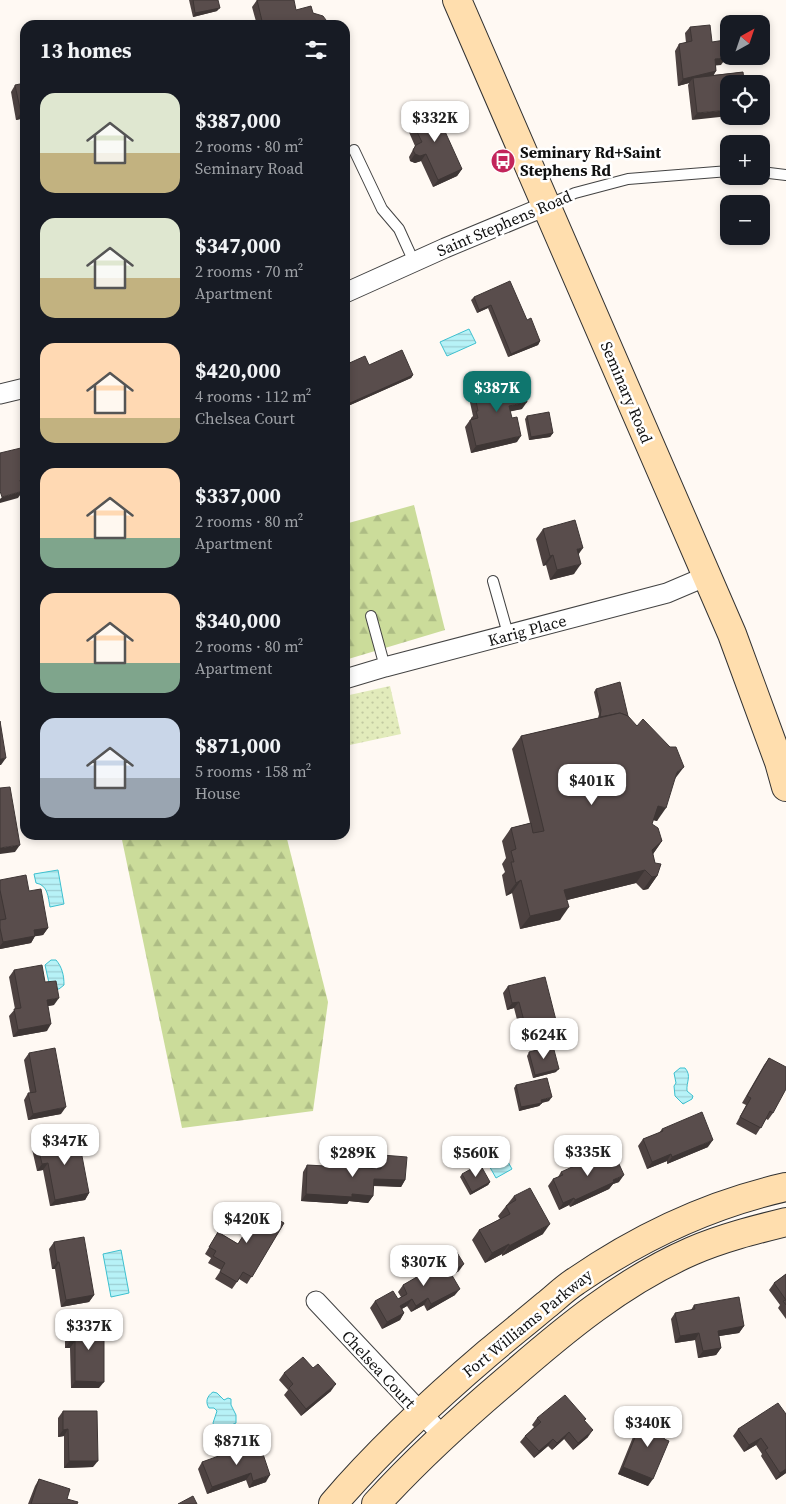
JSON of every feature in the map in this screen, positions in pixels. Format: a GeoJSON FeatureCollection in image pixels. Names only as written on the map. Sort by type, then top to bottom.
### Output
{"type":"FeatureCollection","features":[{"type":"Feature","properties":{"kind":"street","name":"Seminary Road"},"geometry":{"type":"LineString","coordinates":[[457,0],[707,576],[735,642],[784,770]]}},
{"type":"Feature","properties":{"kind":"street","name":"Saint Stephens Road"},"geometry":{"type":"LineString","coordinates":[[350,291],[546,206]]}},
{"type":"Feature","properties":{"kind":"street"},"geometry":{"type":"LineString","coordinates":[[0,394],[20,389]]}},
{"type":"Feature","properties":{"kind":"street","name":"Karig Place"},"geometry":{"type":"LineString","coordinates":[[350,678],[667,593],[707,576]]}},
{"type":"Feature","properties":{"kind":"street","name":"Fort Williams Parkway"},"geometry":{"type":"LineString","coordinates":[[333,1504],[362,1471],[420,1412],[574,1282],[629,1247],[677,1223],[722,1205],[786,1188]]}},
{"type":"Feature","properties":{"kind":"street","name":"Fort Williams Parkway"},"geometry":{"type":"LineString","coordinates":[[376,1504],[443,1436],[531,1359],[601,1303],[659,1268],[691,1252],[728,1237],[786,1222]]}},
{"type":"Feature","properties":{"kind":"street","name":"Chelsea Court"},"geometry":{"type":"LineString","coordinates":[[316,1301],[443,1436]]}},
{"type":"Feature","properties":{"kind":"lane"},"geometry":{"type":"LineString","coordinates":[[354,150],[382,209],[399,229],[414,262]]}},
{"type":"Feature","properties":{"kind":"lane","name":"Saint Stephens Road"},"geometry":{"type":"LineString","coordinates":[[546,206],[574,193],[628,179],[720,172]]}},
{"type":"Feature","properties":{"kind":"lane"},"geometry":{"type":"LineString","coordinates":[[770,173],[786,175]]}},
{"type":"Feature","properties":{"kind":"lane"},"geometry":{"type":"LineString","coordinates":[[493,581],[508,634]]}},
{"type":"Feature","properties":{"kind":"lane"},"geometry":{"type":"LineString","coordinates":[[371,616],[385,667]]}},
{"type":"Feature","properties":{"kind":"green space"},"geometry":{"type":"Polygon","coordinates":[[[414,505],[445,630],[350,658],[350,523],[414,505]]]}},
{"type":"Feature","properties":{"kind":"green space"},"geometry":{"type":"Polygon","coordinates":[[[390,686],[401,734],[350,745],[350,695],[390,686]]]}},
{"type":"Feature","properties":{"kind":"green space"},"geometry":{"type":"Polygon","coordinates":[[[122,840],[287,840],[328,1002],[313,1111],[182,1128],[122,840]]]}},
{"type":"Feature","properties":{"kind":"water"},"geometry":{"type":"Polygon","coordinates":[[[469,329],[476,343],[447,356],[440,342],[469,329]]]}},
{"type":"Feature","properties":{"kind":"water"},"geometry":{"type":"Polygon","coordinates":[[[58,870],[64,904],[50,907],[47,892],[43,886],[36,883],[34,874],[58,870]]]}},
{"type":"Feature","properties":{"kind":"water"},"geometry":{"type":"Polygon","coordinates":[[[51,960],[56,960],[60,965],[64,978],[64,985],[59,989],[54,989],[49,983],[45,965],[51,960]]]}},
{"type":"Feature","properties":{"kind":"water"},"geometry":{"type":"Polygon","coordinates":[[[680,1068],[685,1068],[687,1071],[687,1091],[693,1096],[692,1099],[683,1104],[675,1096],[674,1086],[676,1083],[674,1073],[680,1068]]]}},
{"type":"Feature","properties":{"kind":"water"},"geometry":{"type":"Polygon","coordinates":[[[494,1137],[512,1169],[496,1178],[478,1146],[494,1137]]]}},
{"type":"Feature","properties":{"kind":"water"},"geometry":{"type":"Polygon","coordinates":[[[121,1250],[129,1293],[111,1297],[103,1254],[121,1250]]]}},
{"type":"Feature","properties":{"kind":"water"},"geometry":{"type":"Polygon","coordinates":[[[213,1392],[217,1393],[224,1400],[231,1399],[231,1405],[236,1415],[236,1423],[222,1429],[214,1426],[213,1423],[217,1411],[214,1408],[209,1408],[207,1401],[209,1395],[213,1392]]]}},
{"type":"Feature","properties":{"kind":"building"},"geometry":{"type":"Polygon","coordinates":[[[193,0],[218,0],[220,8],[195,13],[193,0]]]}},
{"type":"Feature","properties":{"kind":"building"},"geometry":{"type":"Polygon","coordinates":[[[257,0],[294,0],[296,10],[311,6],[313,13],[323,16],[326,20],[262,20],[257,0]]]}},
{"type":"Feature","properties":{"kind":"building"},"geometry":{"type":"Polygon","coordinates":[[[710,25],[712,42],[720,41],[720,59],[715,59],[716,71],[683,79],[679,44],[692,41],[690,27],[710,25]]]}},
{"type":"Feature","properties":{"kind":"building"},"geometry":{"type":"Polygon","coordinates":[[[743,72],[743,75],[720,75],[720,111],[697,113],[693,78],[743,72]]]}},
{"type":"Feature","properties":{"kind":"building"},"geometry":{"type":"Polygon","coordinates":[[[20,84],[20,108],[15,85],[20,84]]]}},
{"type":"Feature","properties":{"kind":"building"},"geometry":{"type":"Polygon","coordinates":[[[433,105],[462,169],[438,180],[426,154],[420,156],[415,154],[413,150],[416,145],[422,142],[409,116],[433,105]]]}},
{"type":"Feature","properties":{"kind":"building"},"geometry":{"type":"Polygon","coordinates":[[[510,281],[527,320],[531,318],[540,341],[511,354],[491,305],[479,310],[474,297],[510,281]]]}},
{"type":"Feature","properties":{"kind":"building"},"geometry":{"type":"Polygon","coordinates":[[[402,350],[413,375],[350,403],[350,363],[365,356],[369,365],[402,350]]]}},
{"type":"Feature","properties":{"kind":"building"},"geometry":{"type":"Polygon","coordinates":[[[522,380],[527,402],[509,406],[512,418],[517,417],[521,436],[476,446],[470,420],[478,418],[474,391],[522,380]]]}},
{"type":"Feature","properties":{"kind":"building"},"geometry":{"type":"Polygon","coordinates":[[[549,412],[553,433],[531,437],[527,416],[549,412]]]}},
{"type":"Feature","properties":{"kind":"building"},"geometry":{"type":"Polygon","coordinates":[[[20,448],[20,492],[2,497],[0,491],[0,453],[20,448]]]}},
{"type":"Feature","properties":{"kind":"building"},"geometry":{"type":"Polygon","coordinates":[[[575,520],[583,548],[577,549],[581,564],[557,570],[553,555],[550,556],[543,529],[575,520]]]}},
{"type":"Feature","properties":{"kind":"building"},"geometry":{"type":"Polygon","coordinates":[[[620,682],[628,716],[620,713],[600,717],[601,710],[596,689],[620,682]]]}},
{"type":"Feature","properties":{"kind":"building"},"geometry":{"type":"Polygon","coordinates":[[[620,713],[628,716],[637,726],[643,719],[670,747],[676,747],[684,767],[677,772],[666,808],[658,806],[652,824],[658,828],[662,841],[652,850],[655,863],[661,864],[657,876],[652,877],[645,870],[564,890],[569,907],[530,916],[521,880],[516,883],[511,862],[514,862],[511,851],[516,849],[511,828],[531,823],[533,833],[544,831],[521,736],[620,713]]]}},
{"type":"Feature","properties":{"kind":"building"},"geometry":{"type":"Polygon","coordinates":[[[0,721],[6,758],[0,759],[0,721]]]}},
{"type":"Feature","properties":{"kind":"building"},"geometry":{"type":"Polygon","coordinates":[[[10,787],[20,845],[0,848],[0,788],[10,787]]]}},
{"type":"Feature","properties":{"kind":"building"},"geometry":{"type":"Polygon","coordinates":[[[26,875],[29,891],[41,889],[48,928],[34,930],[35,936],[3,942],[0,920],[6,919],[0,890],[0,880],[26,875]]]}},
{"type":"Feature","properties":{"kind":"building"},"geometry":{"type":"Polygon","coordinates":[[[42,965],[45,982],[56,981],[59,998],[47,1000],[51,1024],[18,1030],[14,1009],[21,1008],[14,970],[42,965]]]}},
{"type":"Feature","properties":{"kind":"building"},"geometry":{"type":"Polygon","coordinates":[[[545,977],[559,1032],[529,1040],[519,1002],[512,1003],[508,986],[545,977]]]}},
{"type":"Feature","properties":{"kind":"building"},"geometry":{"type":"Polygon","coordinates":[[[553,1046],[559,1069],[535,1075],[529,1052],[553,1046]]]}},
{"type":"Feature","properties":{"kind":"building"},"geometry":{"type":"Polygon","coordinates":[[[55,1048],[66,1107],[33,1114],[28,1093],[36,1092],[29,1053],[55,1048]]]}},
{"type":"Feature","properties":{"kind":"building"},"geometry":{"type":"Polygon","coordinates":[[[769,1058],[786,1067],[786,1089],[773,1113],[770,1111],[761,1128],[740,1117],[751,1098],[747,1096],[769,1058]]]}},
{"type":"Feature","properties":{"kind":"building"},"geometry":{"type":"Polygon","coordinates":[[[547,1078],[552,1097],[541,1100],[542,1103],[521,1107],[516,1085],[547,1078]]]}},
{"type":"Feature","properties":{"kind":"building"},"geometry":{"type":"Polygon","coordinates":[[[702,1112],[713,1140],[672,1157],[671,1154],[652,1162],[643,1139],[702,1112]]]}},
{"type":"Feature","properties":{"kind":"building"},"geometry":{"type":"Polygon","coordinates":[[[78,1135],[89,1193],[55,1200],[48,1163],[42,1164],[37,1142],[78,1135]]]}},
{"type":"Feature","properties":{"kind":"building"},"geometry":{"type":"Polygon","coordinates":[[[614,1153],[624,1175],[613,1180],[614,1182],[575,1200],[574,1198],[563,1203],[553,1179],[563,1175],[561,1172],[601,1154],[602,1158],[614,1153]]]}},
{"type":"Feature","properties":{"kind":"building"},"geometry":{"type":"Polygon","coordinates":[[[382,1155],[407,1157],[405,1180],[374,1179],[373,1196],[352,1194],[352,1197],[306,1194],[307,1165],[381,1169],[382,1155]]]}},
{"type":"Feature","properties":{"kind":"building"},"geometry":{"type":"Polygon","coordinates":[[[480,1164],[490,1182],[472,1192],[462,1174],[480,1164]]]}},
{"type":"Feature","properties":{"kind":"building"},"geometry":{"type":"Polygon","coordinates":[[[530,1188],[550,1224],[492,1253],[479,1230],[510,1214],[506,1206],[516,1200],[514,1196],[530,1188]]]}},
{"type":"Feature","properties":{"kind":"building"},"geometry":{"type":"Polygon","coordinates":[[[250,1203],[284,1223],[252,1277],[243,1272],[237,1282],[220,1272],[225,1263],[213,1256],[216,1251],[209,1247],[218,1232],[238,1244],[252,1221],[243,1216],[250,1203]]]}},
{"type":"Feature","properties":{"kind":"building"},"geometry":{"type":"Polygon","coordinates":[[[84,1237],[94,1295],[66,1300],[54,1242],[84,1237]]]}},
{"type":"Feature","properties":{"kind":"building"},"geometry":{"type":"Polygon","coordinates":[[[456,1251],[464,1264],[450,1272],[460,1289],[431,1304],[428,1298],[416,1306],[412,1299],[400,1306],[404,1313],[387,1322],[375,1301],[393,1291],[398,1299],[407,1294],[403,1285],[422,1274],[419,1269],[431,1263],[434,1267],[440,1264],[439,1260],[456,1251]]]}},
{"type":"Feature","properties":{"kind":"building"},"geometry":{"type":"Polygon","coordinates":[[[786,1274],[786,1300],[774,1283],[786,1274]]]}},
{"type":"Feature","properties":{"kind":"building"},"geometry":{"type":"Polygon","coordinates":[[[739,1297],[744,1326],[718,1331],[721,1348],[703,1351],[699,1333],[680,1336],[675,1313],[695,1309],[694,1305],[739,1297]]]}},
{"type":"Feature","properties":{"kind":"building"},"geometry":{"type":"Polygon","coordinates":[[[69,1322],[104,1322],[104,1382],[75,1381],[75,1341],[70,1341],[69,1322]]]}},
{"type":"Feature","properties":{"kind":"building"},"geometry":{"type":"Polygon","coordinates":[[[303,1357],[313,1368],[318,1364],[336,1384],[306,1409],[289,1388],[293,1384],[284,1373],[303,1357]]]}},
{"type":"Feature","properties":{"kind":"building"},"geometry":{"type":"Polygon","coordinates":[[[565,1395],[593,1430],[578,1443],[569,1432],[557,1443],[553,1439],[539,1451],[525,1436],[541,1422],[537,1418],[565,1395]]]}},
{"type":"Feature","properties":{"kind":"building"},"geometry":{"type":"Polygon","coordinates":[[[778,1403],[786,1414],[786,1469],[780,1473],[765,1450],[768,1448],[761,1438],[749,1445],[738,1429],[778,1403]]]}},
{"type":"Feature","properties":{"kind":"building"},"geometry":{"type":"Polygon","coordinates":[[[63,1411],[97,1411],[98,1461],[69,1461],[68,1429],[63,1430],[63,1411]]]}},
{"type":"Feature","properties":{"kind":"building"},"geometry":{"type":"Polygon","coordinates":[[[649,1414],[671,1423],[664,1439],[669,1441],[653,1479],[623,1467],[638,1430],[642,1432],[649,1414]]]}},
{"type":"Feature","properties":{"kind":"building"},"geometry":{"type":"Polygon","coordinates":[[[260,1445],[270,1475],[253,1481],[251,1473],[212,1487],[202,1462],[241,1448],[242,1452],[260,1445]]]}},
{"type":"Feature","properties":{"kind":"building"},"geometry":{"type":"Polygon","coordinates":[[[39,1479],[70,1489],[67,1499],[78,1502],[77,1504],[31,1504],[39,1479]]]}},
{"type":"Feature","properties":{"kind":"building"},"geometry":{"type":"Polygon","coordinates":[[[193,1496],[197,1504],[178,1504],[193,1496]]]}},
{"type":"Feature","properties":{"kind":"place","name":"Seminary Rd+Saint Stephens Rd"},"geometry":{"type":"Point","coordinates":[503,161]}}]}
